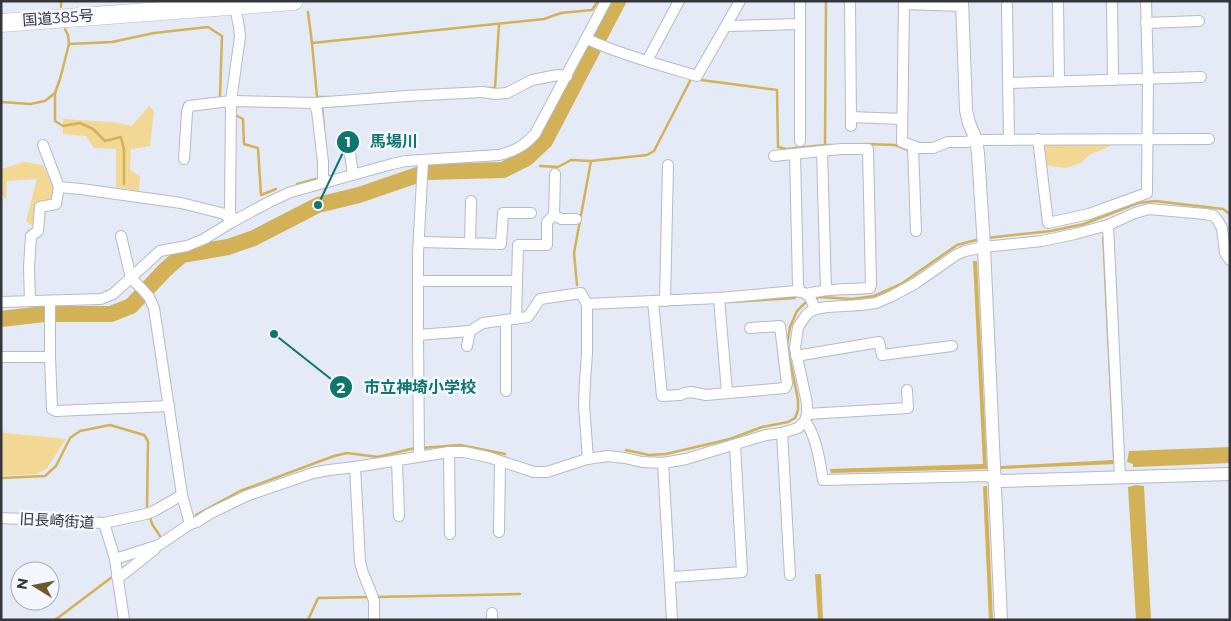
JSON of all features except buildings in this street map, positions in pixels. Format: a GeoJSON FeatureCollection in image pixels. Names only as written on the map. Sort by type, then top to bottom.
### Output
{"type":"FeatureCollection","features":[{"type":"Feature","properties":{"kind":"highway","name":"国道385号"},"geometry":{"type":"LineString","coordinates":[[1,23],[294,1]]}},
{"type":"Feature","properties":{"kind":"street"},"geometry":{"type":"LineString","coordinates":[[1,302],[30,301],[50,305],[101,299],[113,294],[160,251],[187,246],[204,239],[269,202],[291,192],[406,161],[499,156],[513,151],[536,134],[606,1]]}},
{"type":"Feature","properties":{"kind":"street"},"geometry":{"type":"LineString","coordinates":[[647,61],[678,1]]}},
{"type":"Feature","properties":{"kind":"street"},"geometry":{"type":"LineString","coordinates":[[587,39],[647,61],[697,76],[740,1]]}},
{"type":"Feature","properties":{"kind":"street"},"geometry":{"type":"LineString","coordinates":[[800,1],[800,141]]}},
{"type":"Feature","properties":{"kind":"street"},"geometry":{"type":"LineString","coordinates":[[850,1],[851,121],[902,119]]}},
{"type":"Feature","properties":{"kind":"street"},"geometry":{"type":"LineString","coordinates":[[1058,1],[1059,81]]}},
{"type":"Feature","properties":{"kind":"street"},"geometry":{"type":"LineString","coordinates":[[1112,1],[1113,80]]}},
{"type":"Feature","properties":{"kind":"street"},"geometry":{"type":"LineString","coordinates":[[1038,140],[1048,223],[1089,214],[1147,193],[1148,79],[1146,1]]}},
{"type":"Feature","properties":{"kind":"street"},"geometry":{"type":"LineString","coordinates":[[1001,620],[984,241],[976,140],[968,123],[966,110],[962,3],[904,4],[902,142],[919,148],[934,148],[948,142],[976,140],[1209,139]]}},
{"type":"Feature","properties":{"kind":"street"},"geometry":{"type":"LineString","coordinates":[[1007,5],[1008,140]]}},
{"type":"Feature","properties":{"kind":"street"},"geometry":{"type":"LineString","coordinates":[[232,222],[230,211],[231,101],[240,36],[235,6]]}},
{"type":"Feature","properties":{"kind":"street"},"geometry":{"type":"LineString","coordinates":[[1146,24],[1199,21]]}},
{"type":"Feature","properties":{"kind":"street"},"geometry":{"type":"LineString","coordinates":[[727,24],[731,26],[800,24]]}},
{"type":"Feature","properties":{"kind":"street"},"geometry":{"type":"LineString","coordinates":[[184,159],[187,112],[190,106],[231,101],[314,103],[483,92],[496,94],[507,93],[532,80],[558,75],[567,76]]}},
{"type":"Feature","properties":{"kind":"street"},"geometry":{"type":"LineString","coordinates":[[1008,83],[1201,77]]}},
{"type":"Feature","properties":{"kind":"street"},"geometry":{"type":"LineString","coordinates":[[314,103],[317,111],[323,162],[323,182]]}},
{"type":"Feature","properties":{"kind":"street"},"geometry":{"type":"LineString","coordinates":[[348,138],[353,175]]}},
{"type":"Feature","properties":{"kind":"street"},"geometry":{"type":"LineString","coordinates":[[30,301],[29,266],[31,236],[38,231],[40,207],[56,204],[60,187],[43,145]]}},
{"type":"Feature","properties":{"kind":"street"},"geometry":{"type":"LineString","coordinates":[[913,146],[916,231]]}},
{"type":"Feature","properties":{"kind":"street"},"geometry":{"type":"LineString","coordinates":[[774,156],[868,149],[872,295]]}},
{"type":"Feature","properties":{"kind":"street"},"geometry":{"type":"LineString","coordinates":[[822,151],[826,290]]}},
{"type":"Feature","properties":{"kind":"street"},"geometry":{"type":"LineString","coordinates":[[653,301],[662,396],[691,392],[706,394],[786,388],[790,351],[798,327],[807,314],[809,299],[798,285],[795,154]]}},
{"type":"Feature","properties":{"kind":"street"},"geometry":{"type":"LineString","coordinates":[[419,456],[418,281],[423,161]]}},
{"type":"Feature","properties":{"kind":"street"},"geometry":{"type":"LineString","coordinates":[[665,300],[668,165]]}},
{"type":"Feature","properties":{"kind":"street"},"geometry":{"type":"LineString","coordinates":[[506,391],[511,320],[517,281],[518,245],[546,246],[547,222],[554,215],[555,174]]}},
{"type":"Feature","properties":{"kind":"street"},"geometry":{"type":"LineString","coordinates":[[60,187],[181,203],[226,214],[232,222]]}},
{"type":"Feature","properties":{"kind":"street"},"geometry":{"type":"LineString","coordinates":[[470,243],[471,201]]}},
{"type":"Feature","properties":{"kind":"street"},"geometry":{"type":"LineString","coordinates":[[809,299],[826,290],[892,296],[984,241],[1042,241],[1108,225],[1149,209],[1214,216],[1222,228],[1225,253],[1230,260]]}},
{"type":"Feature","properties":{"kind":"street"},"geometry":{"type":"LineString","coordinates":[[419,242],[501,244],[503,213],[531,213]]}},
{"type":"Feature","properties":{"kind":"street"},"geometry":{"type":"LineString","coordinates":[[554,215],[561,218],[576,219]]}},
{"type":"Feature","properties":{"kind":"street"},"geometry":{"type":"LineString","coordinates":[[1108,225],[1120,477]]}},
{"type":"Feature","properties":{"kind":"street"},"geometry":{"type":"LineString","coordinates":[[121,236],[131,278],[149,298],[154,308],[182,495],[190,524]]}},
{"type":"Feature","properties":{"kind":"street"},"geometry":{"type":"LineString","coordinates":[[418,281],[517,281]]}},
{"type":"Feature","properties":{"kind":"street"},"geometry":{"type":"LineString","coordinates":[[418,335],[470,332],[483,323],[528,317],[540,299],[581,293],[587,304],[584,405],[588,459]]}},
{"type":"Feature","properties":{"kind":"street"},"geometry":{"type":"LineString","coordinates":[[587,304],[719,298],[809,299],[827,307],[861,306],[872,295]]}},
{"type":"Feature","properties":{"kind":"street"},"geometry":{"type":"LineString","coordinates":[[719,298],[727,392]]}},
{"type":"Feature","properties":{"kind":"street"},"geometry":{"type":"LineString","coordinates":[[50,305],[52,409],[56,411],[169,406]]}},
{"type":"Feature","properties":{"kind":"street"},"geometry":{"type":"LineString","coordinates":[[750,328],[780,326],[807,403],[806,417],[821,464],[823,480],[987,476],[1002,481],[1230,474]]}},
{"type":"Feature","properties":{"kind":"street"},"geometry":{"type":"LineString","coordinates":[[467,346],[470,332]]}},
{"type":"Feature","properties":{"kind":"street"},"geometry":{"type":"LineString","coordinates":[[790,351],[879,342],[882,355],[952,346]]}},
{"type":"Feature","properties":{"kind":"street"},"geometry":{"type":"LineString","coordinates":[[1,357],[50,357]]}},
{"type":"Feature","properties":{"kind":"street"},"geometry":{"type":"LineString","coordinates":[[117,577],[121,576],[159,545],[190,524],[198,522],[209,514],[246,496],[313,473],[449,452],[464,452],[488,457],[534,472],[547,472],[588,459],[608,456],[642,462],[663,462],[686,458],[766,436],[782,434],[798,428],[806,417],[908,408],[907,390]]}},
{"type":"Feature","properties":{"kind":"street"},"geometry":{"type":"LineString","coordinates":[[782,434],[790,575]]}},
{"type":"Feature","properties":{"kind":"street"},"geometry":{"type":"LineString","coordinates":[[674,577],[742,572],[734,445]]}},
{"type":"Feature","properties":{"kind":"street"},"geometry":{"type":"LineString","coordinates":[[449,452],[450,534]]}},
{"type":"Feature","properties":{"kind":"street"},"geometry":{"type":"LineString","coordinates":[[397,461],[399,516]]}},
{"type":"Feature","properties":{"kind":"street"},"geometry":{"type":"LineString","coordinates":[[499,532],[500,462]]}},
{"type":"Feature","properties":{"kind":"street"},"geometry":{"type":"LineString","coordinates":[[663,462],[672,620]]}},
{"type":"Feature","properties":{"kind":"street"},"geometry":{"type":"LineString","coordinates":[[355,467],[360,562],[362,574],[373,598],[374,620]]}},
{"type":"Feature","properties":{"kind":"street"},"geometry":{"type":"LineString","coordinates":[[104,523],[150,512],[182,495]]}},
{"type":"Feature","properties":{"kind":"street","name":"旧長崎街道"},"geometry":{"type":"LineString","coordinates":[[1,518],[104,523],[114,559],[124,620]]}},
{"type":"Feature","properties":{"kind":"street"},"geometry":{"type":"LineString","coordinates":[[114,559],[159,545]]}},
{"type":"Feature","properties":{"kind":"shaded area"},"geometry":{"type":"Polygon","coordinates":[[[149,106],[154,111],[150,146],[131,149],[130,170],[140,176],[139,191],[116,187],[116,149],[94,148],[86,136],[63,134],[63,119],[112,122],[132,126],[149,106]]]}},
{"type":"Feature","properties":{"kind":"shaded area"},"geometry":{"type":"Polygon","coordinates":[[[1111,142],[1111,146],[1089,155],[1081,163],[1066,168],[1043,165],[1040,143],[1111,142]]]}},
{"type":"Feature","properties":{"kind":"shaded area"},"geometry":{"type":"Polygon","coordinates":[[[24,162],[43,165],[55,190],[50,200],[37,202],[34,227],[26,221],[37,179],[7,181],[6,199],[1,194],[1,169],[24,162]]]}},
{"type":"Feature","properties":{"kind":"shaded area"},"geometry":{"type":"Polygon","coordinates":[[[1102,236],[1105,236],[1116,464],[1001,469],[1001,466],[1113,460],[1102,236]]]}},
{"type":"Feature","properties":{"kind":"shaded area"},"geometry":{"type":"Polygon","coordinates":[[[973,261],[977,261],[987,469],[831,473],[830,469],[983,464],[973,261]]]}},
{"type":"Feature","properties":{"kind":"shaded area"},"geometry":{"type":"Polygon","coordinates":[[[1,429],[5,433],[66,439],[47,468],[37,474],[1,476],[1,429]]]}},
{"type":"Feature","properties":{"kind":"shaded area"},"geometry":{"type":"Polygon","coordinates":[[[1230,447],[1230,463],[1133,467],[1133,464],[1127,462],[1129,451],[1230,447]]]}},
{"type":"Feature","properties":{"kind":"shaded area"},"geometry":{"type":"Polygon","coordinates":[[[987,486],[993,620],[989,620],[983,487],[987,486]]]}},
{"type":"Feature","properties":{"kind":"shaded area"},"geometry":{"type":"Polygon","coordinates":[[[1144,486],[1151,620],[1136,620],[1128,487],[1144,486]]]}},
{"type":"Feature","properties":{"kind":"shaded area"},"geometry":{"type":"Polygon","coordinates":[[[815,574],[821,574],[823,620],[818,620],[815,574]]]}},
{"type":"Feature","properties":{"kind":"waterway"},"geometry":{"type":"LineString","coordinates":[[61,1],[61,7]]}},
{"type":"Feature","properties":{"kind":"waterway"},"geometry":{"type":"LineString","coordinates":[[330,97],[317,97],[312,43],[544,19],[561,13],[592,10],[598,1]]}},
{"type":"Feature","properties":{"kind":"waterway"},"geometry":{"type":"LineString","coordinates":[[1,319],[44,314],[111,314],[131,306],[182,255],[228,247],[254,238],[318,205],[359,195],[426,172],[503,170],[527,158],[545,141],[618,1]]}},
{"type":"Feature","properties":{"kind":"waterway"},"geometry":{"type":"LineString","coordinates":[[826,1],[825,145],[832,145]]}},
{"type":"Feature","properties":{"kind":"waterway"},"geometry":{"type":"LineString","coordinates":[[308,12],[312,43]]}},
{"type":"Feature","properties":{"kind":"waterway"},"geometry":{"type":"LineString","coordinates":[[488,88],[495,88],[499,24]]}},
{"type":"Feature","properties":{"kind":"waterway"},"geometry":{"type":"LineString","coordinates":[[69,44],[112,42],[154,33],[208,27],[222,36],[220,97]]}},
{"type":"Feature","properties":{"kind":"waterway"},"geometry":{"type":"LineString","coordinates":[[1,102],[30,104],[45,101],[55,93],[69,44],[65,29]]}},
{"type":"Feature","properties":{"kind":"waterway"},"geometry":{"type":"LineString","coordinates":[[540,166],[558,167],[571,160],[591,161],[647,155],[654,151],[691,79],[689,78]]}},
{"type":"Feature","properties":{"kind":"waterway"},"geometry":{"type":"LineString","coordinates":[[701,80],[777,90],[778,147],[786,149],[825,145]]}},
{"type":"Feature","properties":{"kind":"waterway"},"geometry":{"type":"LineString","coordinates":[[55,93],[55,121],[63,126],[80,123],[93,129],[105,141],[121,137],[124,150],[124,184]]}},
{"type":"Feature","properties":{"kind":"waterway"},"geometry":{"type":"LineString","coordinates":[[322,107],[324,127]]}},
{"type":"Feature","properties":{"kind":"waterway"},"geometry":{"type":"LineString","coordinates":[[235,115],[243,119],[244,144],[258,148],[261,195],[276,189]]}},
{"type":"Feature","properties":{"kind":"waterway"},"geometry":{"type":"LineString","coordinates":[[865,144],[895,145],[908,150]]}},
{"type":"Feature","properties":{"kind":"waterway"},"geometry":{"type":"LineString","coordinates":[[577,285],[574,253],[591,161]]}},
{"type":"Feature","properties":{"kind":"waterway"},"geometry":{"type":"LineString","coordinates":[[297,184],[316,179]]}},
{"type":"Feature","properties":{"kind":"waterway"},"geometry":{"type":"LineString","coordinates":[[987,238],[1051,231],[1084,224],[1138,203],[1155,201],[1223,209],[1230,214]]}},
{"type":"Feature","properties":{"kind":"waterway"},"geometry":{"type":"LineString","coordinates":[[814,299],[820,297],[852,299],[874,296],[901,284],[957,245],[980,239]]}},
{"type":"Feature","properties":{"kind":"waterway"},"geometry":{"type":"LineString","coordinates":[[729,302],[795,298]]}},
{"type":"Feature","properties":{"kind":"waterway"},"geometry":{"type":"LineString","coordinates":[[626,450],[649,455],[666,454],[730,439],[762,427],[788,422],[795,418],[798,410],[798,400],[787,345],[790,327],[797,311],[809,301]]}},
{"type":"Feature","properties":{"kind":"waterway"},"geometry":{"type":"LineString","coordinates":[[1,478],[45,476],[56,466],[70,438],[80,431],[110,425],[144,435],[148,441],[148,511]]}},
{"type":"Feature","properties":{"kind":"waterway"},"geometry":{"type":"LineString","coordinates":[[421,448],[460,445],[505,454]]}},
{"type":"Feature","properties":{"kind":"waterway"},"geometry":{"type":"LineString","coordinates":[[196,515],[240,491],[334,456],[347,453],[378,457],[415,448]]}},
{"type":"Feature","properties":{"kind":"waterway"},"geometry":{"type":"LineString","coordinates":[[150,517],[160,536]]}},
{"type":"Feature","properties":{"kind":"waterway"},"geometry":{"type":"LineString","coordinates":[[54,620],[112,577]]}},
{"type":"Feature","properties":{"kind":"waterway"},"geometry":{"type":"LineString","coordinates":[[376,597],[520,594]]}},
{"type":"Feature","properties":{"kind":"waterway"},"geometry":{"type":"LineString","coordinates":[[308,620],[318,598],[370,597]]}},
{"type":"Feature","properties":{"kind":"place","name":"馬場川"},"geometry":{"type":"Point","coordinates":[318,205]}},
{"type":"Feature","properties":{"kind":"place","name":"市立神埼小学校"},"geometry":{"type":"Point","coordinates":[274,334]}}]}
